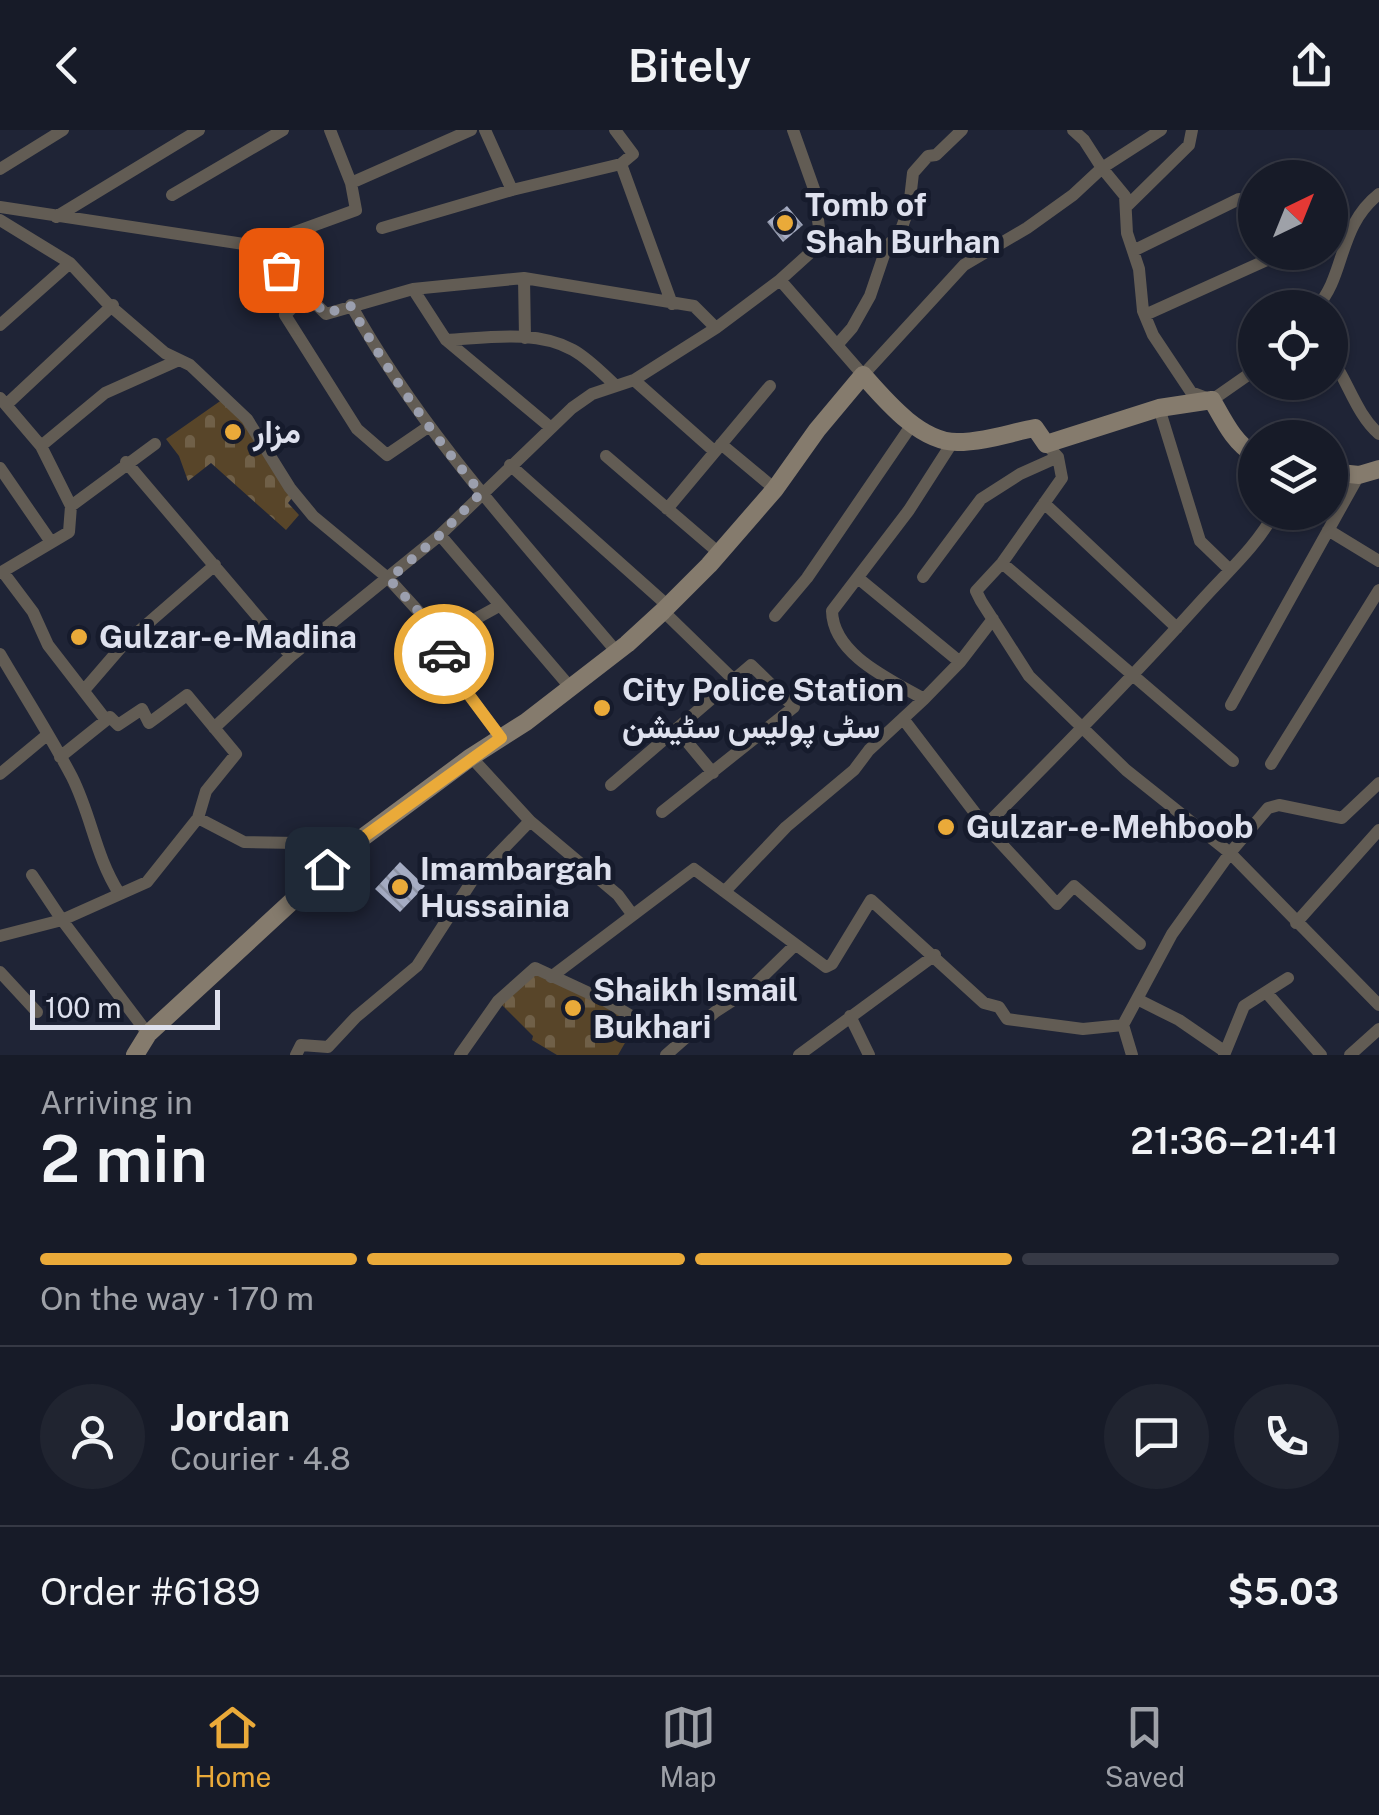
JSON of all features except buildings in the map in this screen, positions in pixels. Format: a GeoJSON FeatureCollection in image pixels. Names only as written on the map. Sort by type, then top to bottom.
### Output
{"type":"FeatureCollection","features":[{"type":"Feature","properties":{"kind":"street"},"geometry":{"type":"LineString","coordinates":[[1,164],[62,130]]}},
{"type":"Feature","properties":{"kind":"street"},"geometry":{"type":"LineString","coordinates":[[55,218],[199,130]]}},
{"type":"Feature","properties":{"kind":"street"},"geometry":{"type":"LineString","coordinates":[[172,195],[283,130]]}},
{"type":"Feature","properties":{"kind":"street"},"geometry":{"type":"LineString","coordinates":[[0,208],[257,246],[356,210],[330,130]]}},
{"type":"Feature","properties":{"kind":"street"},"geometry":{"type":"LineString","coordinates":[[350,183],[471,130]]}},
{"type":"Feature","properties":{"kind":"street"},"geometry":{"type":"LineString","coordinates":[[485,130],[512,190]]}},
{"type":"Feature","properties":{"kind":"street"},"geometry":{"type":"LineString","coordinates":[[382,228],[512,190],[621,164],[633,154],[615,130]]}},
{"type":"Feature","properties":{"kind":"street"},"geometry":{"type":"LineString","coordinates":[[214,728],[290,656],[440,535],[550,427],[592,394],[634,380],[716,328],[821,243],[814,188],[794,130]]}},
{"type":"Feature","properties":{"kind":"street"},"geometry":{"type":"LineString","coordinates":[[837,345],[870,296],[888,246],[899,234],[909,208],[913,173],[962,130]]}},
{"type":"Feature","properties":{"kind":"street"},"geometry":{"type":"LineString","coordinates":[[1072,130],[1084,140],[1125,196],[1127,233],[1140,270],[1145,315],[1153,334],[1191,392],[1212,400],[1238,440]]}},
{"type":"Feature","properties":{"kind":"street"},"geometry":{"type":"LineString","coordinates":[[135,1055],[148,1034],[354,844],[570,687],[665,608],[775,489],[816,430],[964,265],[1073,195],[1102,168],[1161,130]]}},
{"type":"Feature","properties":{"kind":"street"},"geometry":{"type":"LineString","coordinates":[[1126,206],[1189,145],[1192,130]]}},
{"type":"Feature","properties":{"kind":"street"},"geometry":{"type":"LineString","coordinates":[[621,164],[672,304]]}},
{"type":"Feature","properties":{"kind":"street"},"geometry":{"type":"LineString","coordinates":[[1328,290],[1346,235],[1379,194]]}},
{"type":"Feature","properties":{"kind":"street"},"geometry":{"type":"LineString","coordinates":[[1134,252],[1238,200]]}},
{"type":"Feature","properties":{"kind":"street"},"geometry":{"type":"LineString","coordinates":[[0,220],[70,263],[108,304],[114,305],[165,353],[212,384],[247,419],[290,488],[313,516],[389,579],[440,635],[449,668],[501,738]]}},
{"type":"Feature","properties":{"kind":"street"},"geometry":{"type":"LineString","coordinates":[[257,246],[326,314],[414,289],[524,278],[694,306],[716,328]]}},
{"type":"Feature","properties":{"kind":"street"},"geometry":{"type":"LineString","coordinates":[[0,325],[70,263]]}},
{"type":"Feature","properties":{"kind":"street"},"geometry":{"type":"LineString","coordinates":[[1145,315],[1245,270]]}},
{"type":"Feature","properties":{"kind":"street"},"geometry":{"type":"LineString","coordinates":[[524,278],[525,338]]}},
{"type":"Feature","properties":{"kind":"street"},"geometry":{"type":"LineString","coordinates":[[780,280],[863,375],[913,424],[952,442],[986,440],[1035,428],[1052,450],[1062,478],[1002,563],[976,592],[1029,676],[1126,770],[1230,853],[1379,1004]]}},
{"type":"Feature","properties":{"kind":"street"},"geometry":{"type":"LineString","coordinates":[[414,289],[446,340],[550,427]]}},
{"type":"Feature","properties":{"kind":"street"},"geometry":{"type":"LineString","coordinates":[[306,295],[285,315],[356,429],[387,455],[428,428]]}},
{"type":"Feature","properties":{"kind":"street"},"geometry":{"type":"LineString","coordinates":[[106,720],[48,644],[33,612],[1,572],[68,532],[72,506],[41,446],[3,402],[114,305]]}},
{"type":"Feature","properties":{"kind":"street"},"geometry":{"type":"LineString","coordinates":[[350,305],[383,363],[428,428],[616,651]]}},
{"type":"Feature","properties":{"kind":"street"},"geometry":{"type":"LineString","coordinates":[[446,340],[547,340],[571,349],[616,386]]}},
{"type":"Feature","properties":{"kind":"street"},"geometry":{"type":"LineString","coordinates":[[41,446],[106,393],[179,360]]}},
{"type":"Feature","properties":{"kind":"street"},"geometry":{"type":"LineString","coordinates":[[634,380],[775,489]]}},
{"type":"Feature","properties":{"kind":"street"},"geometry":{"type":"LineString","coordinates":[[923,577],[981,499],[1052,450],[1159,408],[1212,400],[1238,382]]}},
{"type":"Feature","properties":{"kind":"street"},"geometry":{"type":"LineString","coordinates":[[1348,385],[1365,422],[1379,434]]}},
{"type":"Feature","properties":{"kind":"street"},"geometry":{"type":"LineString","coordinates":[[667,509],[770,386]]}},
{"type":"Feature","properties":{"kind":"street"},"geometry":{"type":"LineString","coordinates":[[1159,408],[1200,541],[1229,570]]}},
{"type":"Feature","properties":{"kind":"street"},"geometry":{"type":"LineString","coordinates":[[775,616],[807,578],[913,424]]}},
{"type":"Feature","properties":{"kind":"street"},"geometry":{"type":"LineString","coordinates":[[924,700],[858,657],[833,626],[832,612],[909,510],[952,442]]}},
{"type":"Feature","properties":{"kind":"street"},"geometry":{"type":"LineString","coordinates":[[72,506],[155,444]]}},
{"type":"Feature","properties":{"kind":"street"},"geometry":{"type":"LineString","coordinates":[[606,456],[719,553]]}},
{"type":"Feature","properties":{"kind":"street"},"geometry":{"type":"LineString","coordinates":[[126,462],[290,656]]}},
{"type":"Feature","properties":{"kind":"street"},"geometry":{"type":"LineString","coordinates":[[510,465],[665,608],[734,680]]}},
{"type":"Feature","properties":{"kind":"street"},"geometry":{"type":"LineString","coordinates":[[0,468],[51,542]]}},
{"type":"Feature","properties":{"kind":"street"},"geometry":{"type":"LineString","coordinates":[[1348,474],[1379,469]]}},
{"type":"Feature","properties":{"kind":"street"},"geometry":{"type":"LineString","coordinates":[[1348,495],[1359,475]]}},
{"type":"Feature","properties":{"kind":"street"},"geometry":{"type":"LineString","coordinates":[[1044,503],[1177,628]]}},
{"type":"Feature","properties":{"kind":"street"},"geometry":{"type":"LineString","coordinates":[[985,826],[1135,676],[1265,530]]}},
{"type":"Feature","properties":{"kind":"street"},"geometry":{"type":"LineString","coordinates":[[1231,705],[1328,530],[1379,561]]}},
{"type":"Feature","properties":{"kind":"street"},"geometry":{"type":"LineString","coordinates":[[440,535],[570,687]]}},
{"type":"Feature","properties":{"kind":"street"},"geometry":{"type":"LineString","coordinates":[[1002,563],[1233,760]]}},
{"type":"Feature","properties":{"kind":"street"},"geometry":{"type":"LineString","coordinates":[[85,689],[122,644],[215,565]]}},
{"type":"Feature","properties":{"kind":"street"},"geometry":{"type":"LineString","coordinates":[[858,578],[960,662]]}},
{"type":"Feature","properties":{"kind":"street"},"geometry":{"type":"LineString","coordinates":[[1271,764],[1377,597]]}},
{"type":"Feature","properties":{"kind":"street"},"geometry":{"type":"LineString","coordinates":[[439,639],[499,606]]}},
{"type":"Feature","properties":{"kind":"street"},"geometry":{"type":"LineString","coordinates":[[726,890],[786,827],[854,770],[869,750],[924,700],[993,619]]}},
{"type":"Feature","properties":{"kind":"street"},"geometry":{"type":"LineString","coordinates":[[0,654],[60,757],[90,819],[102,868],[119,893]]}},
{"type":"Feature","properties":{"kind":"street"},"geometry":{"type":"LineString","coordinates":[[611,785],[750,665],[794,707],[662,812]]}},
{"type":"Feature","properties":{"kind":"street"},"geometry":{"type":"LineString","coordinates":[[0,936],[62,920],[147,882],[198,818],[206,791],[236,754],[187,695],[148,722],[142,709],[118,725],[110,717],[60,757]]}},
{"type":"Feature","properties":{"kind":"street"},"geometry":{"type":"LineString","coordinates":[[904,720],[985,826],[1057,904],[1074,886],[1140,944]]}},
{"type":"Feature","properties":{"kind":"street"},"geometry":{"type":"LineString","coordinates":[[678,730],[713,773]]}},
{"type":"Feature","properties":{"kind":"street"},"geometry":{"type":"LineString","coordinates":[[0,774],[47,735]]}},
{"type":"Feature","properties":{"kind":"street"},"geometry":{"type":"LineString","coordinates":[[471,757],[530,821],[618,895],[632,914]]}},
{"type":"Feature","properties":{"kind":"street"},"geometry":{"type":"LineString","coordinates":[[1132,1055],[1123,1025],[1172,934],[1268,808],[1278,805],[1342,818],[1379,783]]}},
{"type":"Feature","properties":{"kind":"street"},"geometry":{"type":"LineString","coordinates":[[198,818],[244,842],[354,844]]}},
{"type":"Feature","properties":{"kind":"street"},"geometry":{"type":"LineString","coordinates":[[296,1055],[301,1046],[328,1047],[356,1017],[417,966],[472,880],[530,821]]}},
{"type":"Feature","properties":{"kind":"street"},"geometry":{"type":"LineString","coordinates":[[1296,924],[1379,830]]}},
{"type":"Feature","properties":{"kind":"street"},"geometry":{"type":"LineString","coordinates":[[551,977],[694,869],[828,967],[871,900],[984,1002],[1000,1007],[1008,1018],[1083,1029],[1123,1025]]}},
{"type":"Feature","properties":{"kind":"street"},"geometry":{"type":"LineString","coordinates":[[32,875],[148,1034]]}},
{"type":"Feature","properties":{"kind":"street"},"geometry":{"type":"LineString","coordinates":[[666,1055],[715,1012],[749,990],[795,946]]}},
{"type":"Feature","properties":{"kind":"street"},"geometry":{"type":"LineString","coordinates":[[799,1055],[935,955]]}},
{"type":"Feature","properties":{"kind":"street"},"geometry":{"type":"LineString","coordinates":[[460,1055],[498,1001],[535,968],[636,1019]]}},
{"type":"Feature","properties":{"kind":"street"},"geometry":{"type":"LineString","coordinates":[[0,972],[37,1012]]}},
{"type":"Feature","properties":{"kind":"street"},"geometry":{"type":"LineString","coordinates":[[1137,999],[1179,1020],[1224,1053],[1244,1006],[1288,978]]}},
{"type":"Feature","properties":{"kind":"street"},"geometry":{"type":"LineString","coordinates":[[1266,992],[1321,1055]]}},
{"type":"Feature","properties":{"kind":"street"},"geometry":{"type":"LineString","coordinates":[[850,1016],[869,1055]]}},
{"type":"Feature","properties":{"kind":"street"},"geometry":{"type":"LineString","coordinates":[[1350,1055],[1379,1029]]}},
{"type":"Feature","properties":{"kind":"green space"},"geometry":{"type":"Polygon","coordinates":[[[226,397],[295,494],[288,503],[299,515],[286,530],[211,463],[188,481],[179,456],[166,439],[226,397]]]}},
{"type":"Feature","properties":{"kind":"green space"},"geometry":{"type":"Polygon","coordinates":[[[535,968],[606,1001],[633,1029],[618,1055],[557,1055],[532,1040],[533,1036],[498,1001],[535,968]]]}},
{"type":"Feature","properties":{"kind":"way so far"},"geometry":{"type":"LineString","coordinates":[[281,270],[326,314],[350,305],[383,363],[481,493],[389,579],[440,635],[444,654]]}},
{"type":"Feature","properties":{"kind":"place","name":"Tomb of Shah Burhan"},"geometry":{"type":"Point","coordinates":[785,223]}},
{"type":"Feature","properties":{"kind":"place","name":"مزار"},"geometry":{"type":"Point","coordinates":[233,432]}},
{"type":"Feature","properties":{"kind":"place","name":"Gulzar-e-Madina"},"geometry":{"type":"Point","coordinates":[79,637]}},
{"type":"Feature","properties":{"kind":"place","name":"City Police Station سٹی پولیس سٹیشن"},"geometry":{"type":"Point","coordinates":[602,708]}},
{"type":"Feature","properties":{"kind":"place","name":"Gulzar-e-Mehboob"},"geometry":{"type":"Point","coordinates":[946,827]}},
{"type":"Feature","properties":{"kind":"place","name":"Imambargah Hussainia"},"geometry":{"type":"Point","coordinates":[400,887]}},
{"type":"Feature","properties":{"kind":"place","name":"Shaikh Ismail Bukhari"},"geometry":{"type":"Point","coordinates":[573,1008]}},
{"type":"Feature","properties":{"kind":"route"},"geometry":{"type":"LineString","coordinates":[[327,869],[354,844],[501,738],[449,668],[444,654]]}}]}
